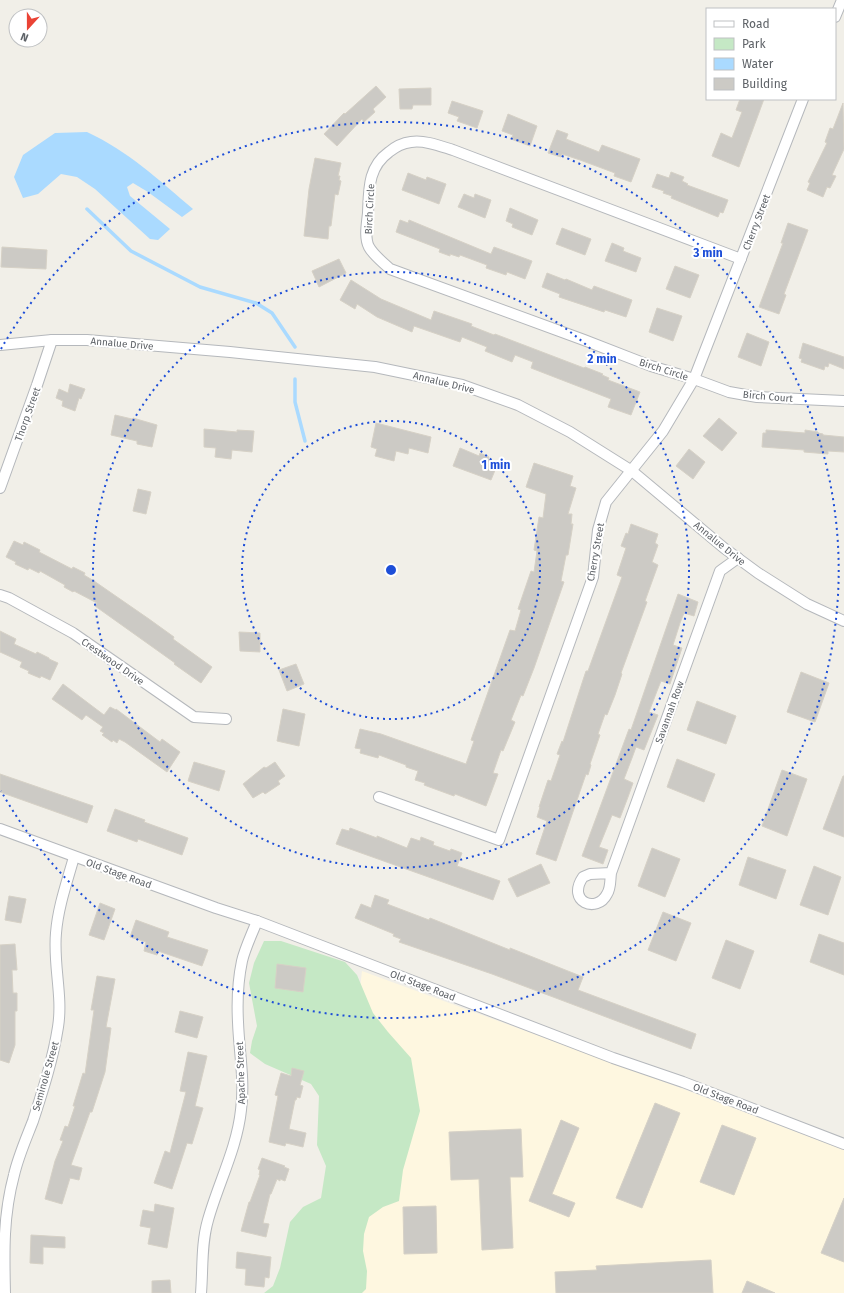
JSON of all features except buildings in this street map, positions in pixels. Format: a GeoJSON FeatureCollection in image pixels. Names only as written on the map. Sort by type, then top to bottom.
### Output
{"type":"FeatureCollection","features":[{"type":"Feature","properties":{"kind":"street"},"geometry":{"type":"LineString","coordinates":[[836,15],[842,0]]}},
{"type":"Feature","properties":{"kind":"street","name":"Cherry Street"},"geometry":{"type":"LineString","coordinates":[[379,797],[499,840],[593,577],[598,530],[606,502],[663,431],[694,378],[803,100]]}},
{"type":"Feature","properties":{"kind":"street","name":"Birch Circle"},"geometry":{"type":"LineString","coordinates":[[694,378],[651,366],[390,269],[368,246],[366,229],[370,185],[373,170],[382,157],[395,147],[411,142],[426,142],[453,150],[741,259]]}},
{"type":"Feature","properties":{"kind":"street","name":"Annalue Drive"},"geometry":{"type":"LineString","coordinates":[[0,345],[52,340],[87,340],[230,352],[375,367],[462,385],[518,405],[570,432],[632,470],[758,573],[808,604],[844,621]]}},
{"type":"Feature","properties":{"kind":"street","name":"Thorp Street"},"geometry":{"type":"LineString","coordinates":[[0,488],[52,340]]}},
{"type":"Feature","properties":{"kind":"street","name":"Birch Court"},"geometry":{"type":"LineString","coordinates":[[694,378],[730,392],[757,397],[844,401]]}},
{"type":"Feature","properties":{"kind":"street","name":"Savannah Row"},"geometry":{"type":"LineString","coordinates":[[611,873],[720,571],[738,558]]}},
{"type":"Feature","properties":{"kind":"street","name":"Crestwood Drive"},"geometry":{"type":"LineString","coordinates":[[0,596],[9,598],[73,633],[194,717],[226,719]]}},
{"type":"Feature","properties":{"kind":"street","name":"Old Stage Road"},"geometry":{"type":"LineString","coordinates":[[0,829],[216,908],[257,921],[844,1144]]}},
{"type":"Feature","properties":{"kind":"street","name":"Seminole Street"},"geometry":{"type":"LineString","coordinates":[[5,1293],[5,1218],[14,1175],[54,1050],[59,1020],[60,999],[56,963],[56,934],[60,906],[74,856]]}},
{"type":"Feature","properties":{"kind":"street","name":"Apache Street"},"geometry":{"type":"LineString","coordinates":[[201,1293],[202,1252],[207,1223],[215,1194],[236,1139],[241,1110],[243,1081],[238,1021],[239,991],[242,961],[257,921]]}},
{"type":"Feature","properties":{"kind":"shaded area"},"geometry":{"type":"Polygon","coordinates":[[[362,971],[678,1087],[844,1150],[844,1293],[325,1293],[362,971]]]}},
{"type":"Feature","properties":{"kind":"green space"},"geometry":{"type":"Polygon","coordinates":[[[264,941],[281,941],[345,962],[357,975],[373,1013],[411,1058],[420,1111],[403,1170],[399,1201],[383,1207],[369,1217],[364,1234],[363,1251],[367,1271],[366,1289],[362,1293],[264,1293],[273,1286],[280,1268],[290,1222],[303,1207],[321,1198],[326,1166],[317,1145],[319,1096],[311,1084],[265,1064],[250,1053],[257,1026],[249,983],[254,963],[264,941]]]}},
{"type":"Feature","properties":{"kind":"water"},"geometry":{"type":"Polygon","coordinates":[[[87,132],[130,157],[193,209],[182,217],[133,183],[127,187],[130,196],[170,229],[158,240],[150,239],[95,189],[77,177],[61,174],[38,194],[23,198],[14,177],[23,155],[55,133],[87,132]]]}},
{"type":"Feature","properties":{"kind":"waterway"},"geometry":{"type":"LineString","coordinates":[[87,209],[131,251],[200,287],[256,303],[272,313],[295,347]]}},
{"type":"Feature","properties":{"kind":"waterway"},"geometry":{"type":"LineString","coordinates":[[295,379],[295,402],[305,441]]}}]}
